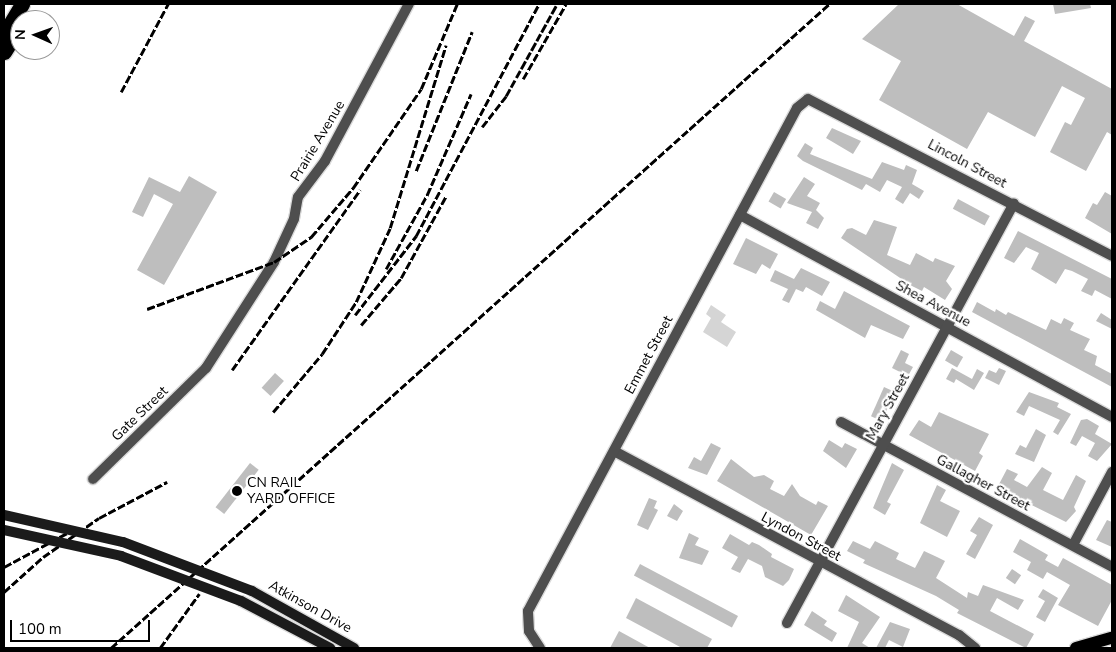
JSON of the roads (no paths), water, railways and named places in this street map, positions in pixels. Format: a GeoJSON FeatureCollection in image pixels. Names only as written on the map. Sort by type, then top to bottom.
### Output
{"type":"FeatureCollection","features":[{"type":"Feature","properties":{"kind":"highway"},"geometry":{"type":"LineString","coordinates":[[4,34],[22,4]]}},
{"type":"Feature","properties":{"kind":"main road"},"geometry":{"type":"LineString","coordinates":[[1076,648],[1112,638]]}},
{"type":"Feature","properties":{"kind":"street","name":"Prairie Avenue"},"geometry":{"type":"LineString","coordinates":[[206,368],[274,262],[294,219],[298,198],[325,162],[409,4]]}},
{"type":"Feature","properties":{"kind":"street","name":"Lincoln Street"},"geometry":{"type":"LineString","coordinates":[[808,99],[1112,256]]}},
{"type":"Feature","properties":{"kind":"street","name":"Emmet Street"},"geometry":{"type":"LineString","coordinates":[[540,648],[529,631],[528,611],[797,108],[808,99]]}},
{"type":"Feature","properties":{"kind":"street","name":"Mary Street"},"geometry":{"type":"LineString","coordinates":[[787,623],[810,576],[821,563],[882,445],[948,328],[1014,204]]}},
{"type":"Feature","properties":{"kind":"street","name":"Shea Avenue"},"geometry":{"type":"LineString","coordinates":[[740,215],[1112,417]]}},
{"type":"Feature","properties":{"kind":"street","name":"Gate Street"},"geometry":{"type":"LineString","coordinates":[[93,479],[206,368]]}},
{"type":"Feature","properties":{"kind":"street","name":"Gallagher Street"},"geometry":{"type":"LineString","coordinates":[[841,422],[1112,567]]}},
{"type":"Feature","properties":{"kind":"street","name":"Lyndon Street"},"geometry":{"type":"LineString","coordinates":[[614,451],[958,635],[975,648]]}},
{"type":"Feature","properties":{"kind":"street"},"geometry":{"type":"LineString","coordinates":[[1073,545],[1112,472]]}},
{"type":"Feature","properties":{"kind":"street","name":"Atkinson Drive"},"geometry":{"type":"LineString","coordinates":[[4,515],[123,542],[252,591],[354,648]]}},
{"type":"Feature","properties":{"kind":"street","name":"Atkinson Drive"},"geometry":{"type":"LineString","coordinates":[[4,530],[121,556],[241,601],[330,648]]}},
{"type":"Feature","properties":{"kind":"railway"},"geometry":{"type":"LineString","coordinates":[[121,92],[168,4]]}},
{"type":"Feature","properties":{"kind":"railway"},"geometry":{"type":"LineString","coordinates":[[147,309],[274,262],[311,237],[353,188],[421,89],[457,4]]}},
{"type":"Feature","properties":{"kind":"railway"},"geometry":{"type":"LineString","coordinates":[[355,315],[416,236],[539,4]]}},
{"type":"Feature","properties":{"kind":"railway"},"geometry":{"type":"LineString","coordinates":[[482,127],[506,96],[557,4]]}},
{"type":"Feature","properties":{"kind":"railway"},"geometry":{"type":"LineString","coordinates":[[523,79],[566,4]]}},
{"type":"Feature","properties":{"kind":"railway"},"geometry":{"type":"LineString","coordinates":[[111,648],[829,4]]}},
{"type":"Feature","properties":{"kind":"railway"},"geometry":{"type":"LineString","coordinates":[[416,171],[472,32]]}},
{"type":"Feature","properties":{"kind":"railway"},"geometry":{"type":"LineString","coordinates":[[273,412],[322,354],[356,302],[390,228],[446,45]]}},
{"type":"Feature","properties":{"kind":"railway"},"geometry":{"type":"LineString","coordinates":[[386,269],[427,195],[471,94]]}},
{"type":"Feature","properties":{"kind":"railway"},"geometry":{"type":"LineString","coordinates":[[232,370],[360,190]]}},
{"type":"Feature","properties":{"kind":"railway"},"geometry":{"type":"LineString","coordinates":[[361,325],[401,278],[446,196]]}},
{"type":"Feature","properties":{"kind":"railway"},"geometry":{"type":"LineString","coordinates":[[4,592],[43,557],[99,518],[167,482]]}},
{"type":"Feature","properties":{"kind":"railway"},"geometry":{"type":"LineString","coordinates":[[4,567],[69,532]]}},
{"type":"Feature","properties":{"kind":"railway"},"geometry":{"type":"LineString","coordinates":[[160,648],[199,594]]}},
{"type":"Feature","properties":{"kind":"place","name":"CN RAIL YARD OFFICE"},"geometry":{"type":"Point","coordinates":[237,491]}}]}
